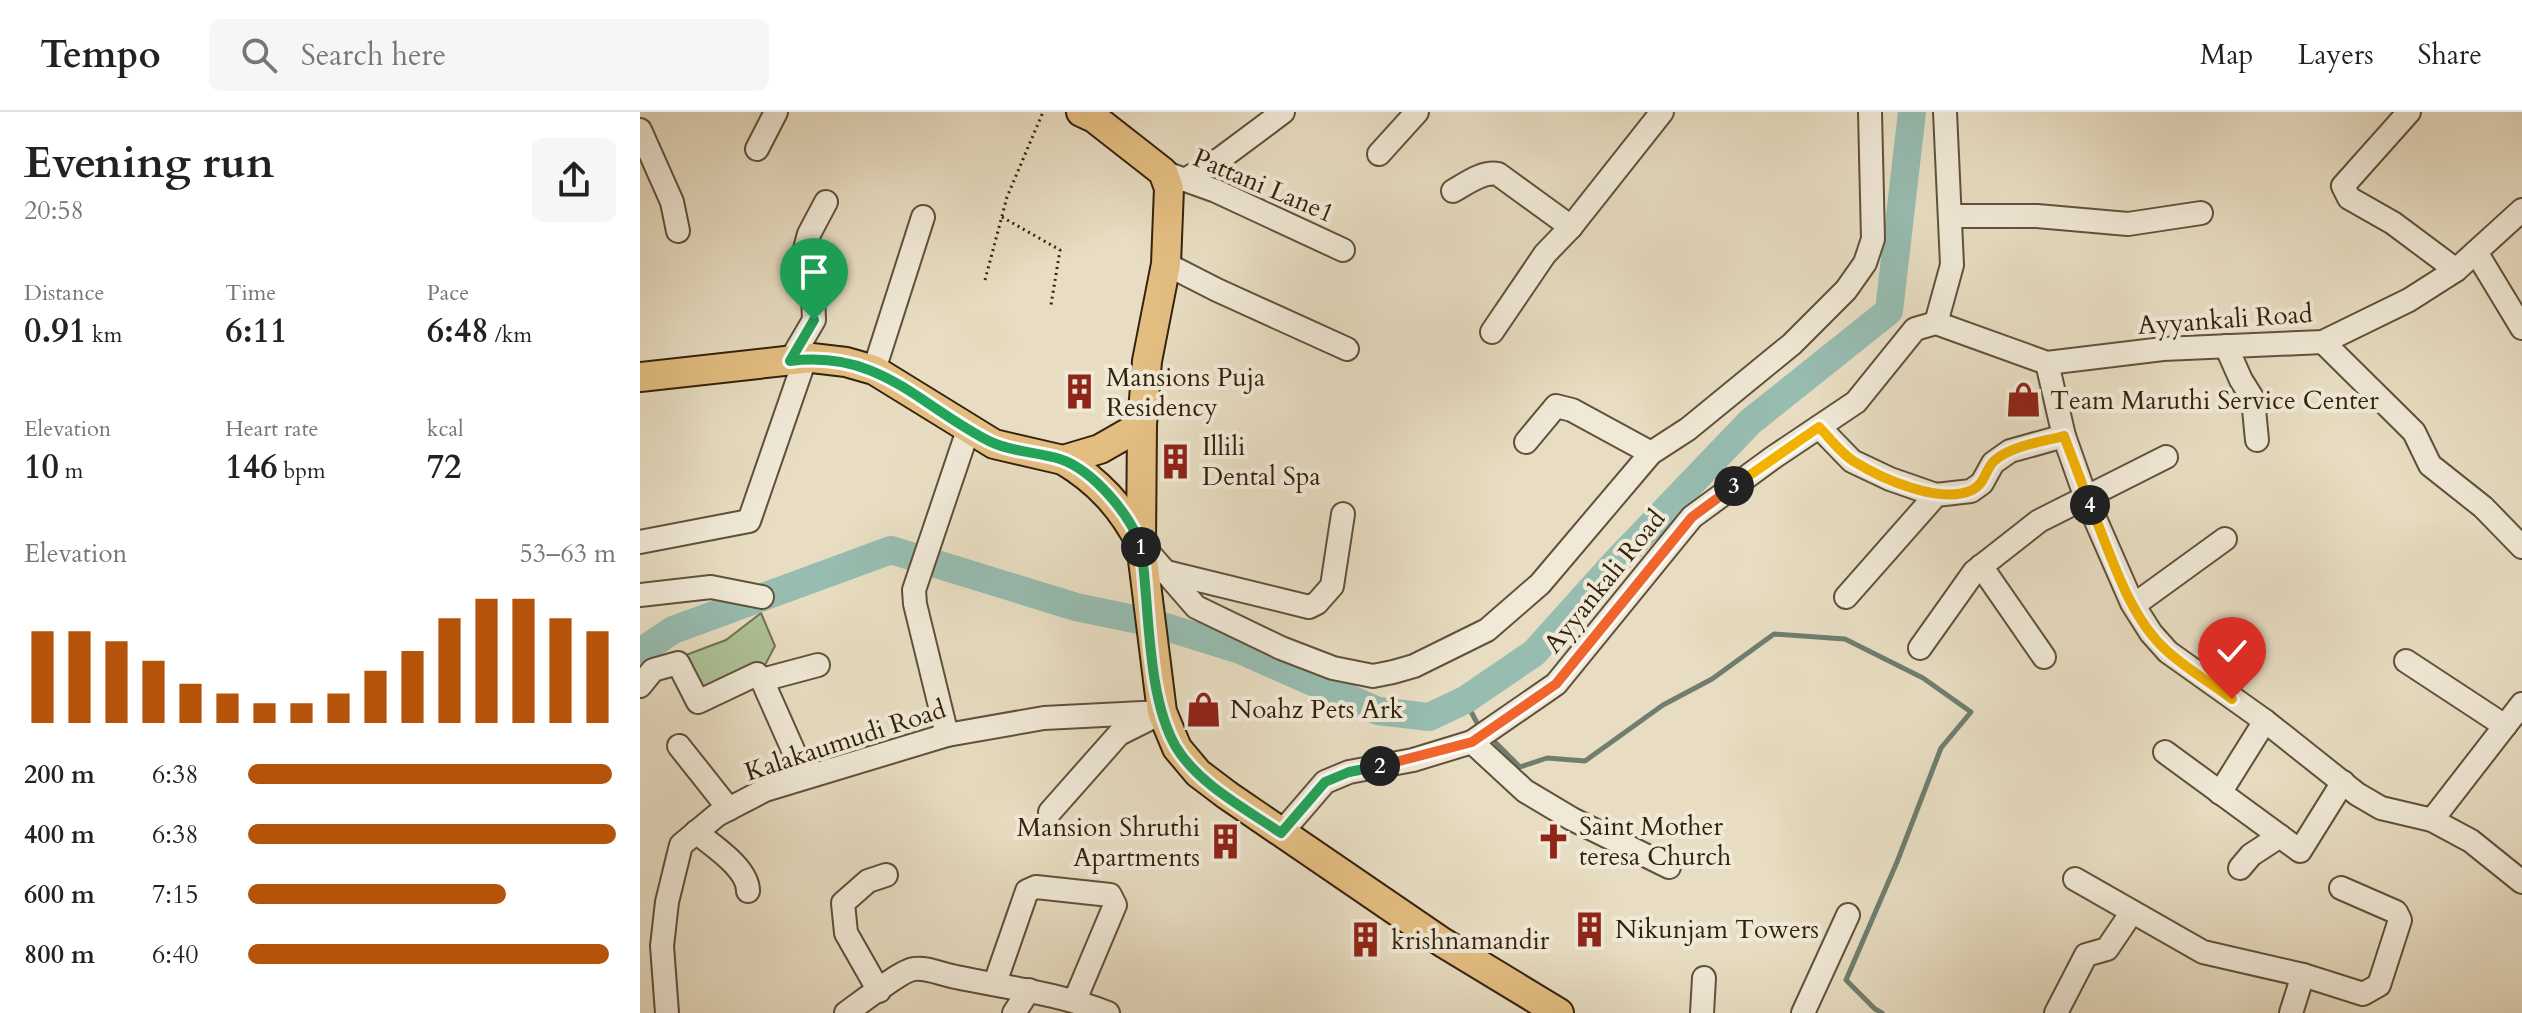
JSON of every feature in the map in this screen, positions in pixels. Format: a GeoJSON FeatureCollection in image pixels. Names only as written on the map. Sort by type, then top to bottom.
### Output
{"type":"FeatureCollection","features":[{"type":"Feature","properties":{"kind":"main road"},"geometry":{"type":"LineString","coordinates":[[1091,114],[1174,176],[1169,188],[1166,264],[1147,361],[1142,425],[1155,676],[1162,712],[1177,748],[1198,773],[1281,833],[1442,942],[1493,972],[1548,1012]]}},
{"type":"Feature","properties":{"kind":"main road"},"geometry":{"type":"LineString","coordinates":[[640,377],[798,360],[846,362],[874,370],[994,444],[1063,460],[1085,474],[1106,492],[1128,519],[1149,562]]}},
{"type":"Feature","properties":{"kind":"main road"},"geometry":{"type":"LineString","coordinates":[[1063,460],[1100,449],[1142,425]]}},
{"type":"Feature","properties":{"kind":"main road"},"geometry":{"type":"LineString","coordinates":[[1493,972],[1505,988],[1509,1013]]}},
{"type":"Feature","properties":{"kind":"street"},"geometry":{"type":"LineString","coordinates":[[757,149],[776,112]]}},
{"type":"Feature","properties":{"kind":"street"},"geometry":{"type":"LineString","coordinates":[[1174,176],[1220,159],[1283,112]]}},
{"type":"Feature","properties":{"kind":"street"},"geometry":{"type":"LineString","coordinates":[[1379,154],[1417,112]]}},
{"type":"Feature","properties":{"kind":"street"},"geometry":{"type":"LineString","coordinates":[[1492,332],[1545,254],[1571,227],[1662,112]]}},
{"type":"Feature","properties":{"kind":"street"},"geometry":{"type":"LineString","coordinates":[[1149,562],[1196,607],[1281,648],[1333,668],[1373,676],[1393,672],[1414,666],[1487,630],[1540,584],[1651,453],[1688,429],[1792,344],[1846,290],[1865,263],[1873,239],[1870,112]]}},
{"type":"Feature","properties":{"kind":"street"},"geometry":{"type":"LineString","coordinates":[[1936,323],[1952,265],[1945,112]]}},
{"type":"Feature","properties":{"kind":"street"},"geometry":{"type":"LineString","coordinates":[[2409,112],[2343,186],[2349,198],[2393,223],[2456,270]]}},
{"type":"Feature","properties":{"kind":"street"},"geometry":{"type":"LineString","coordinates":[[640,130],[672,202],[678,231]]}},
{"type":"Feature","properties":{"kind":"street"},"geometry":{"type":"LineString","coordinates":[[1453,191],[1478,177],[1498,174],[1571,227]]}},
{"type":"Feature","properties":{"kind":"street","name":"Pattani Lane1"},"geometry":{"type":"LineString","coordinates":[[1174,176],[1216,191],[1343,250]]}},
{"type":"Feature","properties":{"kind":"street"},"geometry":{"type":"LineString","coordinates":[[640,542],[749,521],[798,360],[814,320],[813,295],[802,260],[809,234],[826,202]]}},
{"type":"Feature","properties":{"kind":"street","name":"Ayyankali Road"},"geometry":{"type":"LineString","coordinates":[[1281,833],[1325,782],[1349,772],[1413,760],[1472,742],[1556,684],[1692,517],[1856,402],[1915,329],[1936,323],[2047,363],[2163,349],[2323,342],[2409,300],[2456,270],[2522,210]]}},
{"type":"Feature","properties":{"kind":"street"},"geometry":{"type":"LineString","coordinates":[[1950,216],[2037,216],[2128,224],[2201,213]]}},
{"type":"Feature","properties":{"kind":"street"},"geometry":{"type":"LineString","coordinates":[[874,370],[923,217]]}},
{"type":"Feature","properties":{"kind":"street"},"geometry":{"type":"LineString","coordinates":[[2476,252],[2522,328]]}},
{"type":"Feature","properties":{"kind":"street"},"geometry":{"type":"LineString","coordinates":[[1166,264],[1347,349]]}},
{"type":"Feature","properties":{"kind":"street"},"geometry":{"type":"LineString","coordinates":[[2323,342],[2414,432],[2430,465],[2483,507],[2522,547]]}},
{"type":"Feature","properties":{"kind":"street"},"geometry":{"type":"LineString","coordinates":[[2226,346],[2253,399],[2257,440]]}},
{"type":"Feature","properties":{"kind":"street"},"geometry":{"type":"LineString","coordinates":[[2047,363],[2064,436],[2086,498],[2134,605],[2151,633],[2168,652],[2381,808],[2432,820],[2471,841],[2522,882]]}},
{"type":"Feature","properties":{"kind":"street"},"geometry":{"type":"LineString","coordinates":[[1526,442],[1556,406],[1572,410],[1651,453]]}},
{"type":"Feature","properties":{"kind":"street"},"geometry":{"type":"LineString","coordinates":[[1819,427],[1852,461],[1890,479],[1936,495],[1971,491],[1982,483],[1993,463],[2010,451],[2064,436]]}},
{"type":"Feature","properties":{"kind":"street"},"geometry":{"type":"LineString","coordinates":[[947,735],[914,590],[968,430]]}},
{"type":"Feature","properties":{"kind":"street"},"geometry":{"type":"LineString","coordinates":[[1920,648],[1981,566],[2039,521],[2166,457]]}},
{"type":"Feature","properties":{"kind":"street"},"geometry":{"type":"LineString","coordinates":[[1846,597],[1936,495]]}},
{"type":"Feature","properties":{"kind":"street"},"geometry":{"type":"LineString","coordinates":[[1149,562],[1309,607],[1317,603],[1332,586],[1343,514]]}},
{"type":"Feature","properties":{"kind":"street"},"geometry":{"type":"LineString","coordinates":[[2134,605],[2225,539]]}},
{"type":"Feature","properties":{"kind":"street"},"geometry":{"type":"LineString","coordinates":[[1981,566],[2044,657]]}},
{"type":"Feature","properties":{"kind":"street"},"geometry":{"type":"LineString","coordinates":[[640,595],[711,587],[762,597]]}},
{"type":"Feature","properties":{"kind":"street"},"geometry":{"type":"LineString","coordinates":[[2406,661],[2505,726]]}},
{"type":"Feature","properties":{"kind":"street"},"geometry":{"type":"LineString","coordinates":[[640,686],[653,670],[678,663],[698,702],[757,674],[805,777]]}},
{"type":"Feature","properties":{"kind":"street"},"geometry":{"type":"LineString","coordinates":[[762,680],[818,665]]}},
{"type":"Feature","properties":{"kind":"street"},"geometry":{"type":"LineString","coordinates":[[2432,820],[2522,704]]}},
{"type":"Feature","properties":{"kind":"street"},"geometry":{"type":"LineString","coordinates":[[1050,812],[1119,734],[1162,712]]}},
{"type":"Feature","properties":{"kind":"street","name":"Kalakaumudi Road"},"geometry":{"type":"LineString","coordinates":[[667,1013],[662,946],[667,902],[681,845],[729,809],[765,790],[947,735],[1044,718],[1162,712]]}},
{"type":"Feature","properties":{"kind":"street"},"geometry":{"type":"LineString","coordinates":[[2220,793],[2265,721]]}},
{"type":"Feature","properties":{"kind":"street"},"geometry":{"type":"LineString","coordinates":[[1472,742],[1525,791],[1572,819],[1669,867]]}},
{"type":"Feature","properties":{"kind":"street"},"geometry":{"type":"LineString","coordinates":[[679,746],[729,809]]}},
{"type":"Feature","properties":{"kind":"street"},"geometry":{"type":"LineString","coordinates":[[2165,752],[2300,851],[2343,782]]}},
{"type":"Feature","properties":{"kind":"street"},"geometry":{"type":"LineString","coordinates":[[696,832],[730,860],[748,883],[748,891]]}},
{"type":"Feature","properties":{"kind":"street"},"geometry":{"type":"LineString","coordinates":[[2240,868],[2251,855],[2280,836]]}},
{"type":"Feature","properties":{"kind":"street"},"geometry":{"type":"LineString","coordinates":[[879,991],[846,933],[843,903],[868,881],[886,875]]}},
{"type":"Feature","properties":{"kind":"street"},"geometry":{"type":"LineString","coordinates":[[2075,879],[2203,952],[2303,975],[2363,994],[2379,985],[2400,920],[2396,912],[2341,888]]}},
{"type":"Feature","properties":{"kind":"street"},"geometry":{"type":"LineString","coordinates":[[995,983],[1027,891],[1036,887],[1110,895],[1115,905],[1075,1000]]}},
{"type":"Feature","properties":{"kind":"street"},"geometry":{"type":"LineString","coordinates":[[2056,1013],[2086,955],[2107,949],[2132,912]]}},
{"type":"Feature","properties":{"kind":"street"},"geometry":{"type":"LineString","coordinates":[[1803,1013],[1848,915]]}},
{"type":"Feature","properties":{"kind":"street"},"geometry":{"type":"LineString","coordinates":[[846,1013],[910,968],[928,969],[1075,1000],[1108,1013]]}},
{"type":"Feature","properties":{"kind":"street"},"geometry":{"type":"LineString","coordinates":[[2291,1013],[2303,975]]}},
{"type":"Feature","properties":{"kind":"street"},"geometry":{"type":"LineString","coordinates":[[1702,1013],[1704,978]]}},
{"type":"Feature","properties":{"kind":"street"},"geometry":{"type":"LineString","coordinates":[[1014,1013],[1029,990]]}},
{"type":"Feature","properties":{"kind":"path"},"geometry":{"type":"LineString","coordinates":[[985,280],[1007,197],[1043,112]]}},
{"type":"Feature","properties":{"kind":"path"},"geometry":{"type":"LineString","coordinates":[[1002,217],[1060,250],[1051,305]]}},
{"type":"Feature","properties":{"kind":"green space"},"geometry":{"type":"Polygon","coordinates":[[[761,613],[775,646],[764,667],[702,697],[683,656],[726,640],[761,613]]]}},
{"type":"Feature","properties":{"kind":"waterway"},"geometry":{"type":"LineString","coordinates":[[640,652],[673,630],[891,550],[1076,607],[1153,623],[1240,650],[1378,711],[1429,717],[1465,700],[1534,653],[1750,422],[1889,311],[1912,112]]}},
{"type":"Feature","properties":{"kind":"waterway"},"geometry":{"type":"LineString","coordinates":[[1496,743],[1520,767],[1547,758],[1585,761],[1663,705],[1712,679],[1774,634],[1845,639],[1923,678],[1971,712],[1941,748],[1897,862],[1846,980],[1882,1013]]}},
{"type":"Feature","properties":{"kind":"waterway"},"geometry":{"type":"LineString","coordinates":[[1465,700],[1477,723]]}},
{"type":"Feature","properties":{"kind":"place","name":"Mansions Puja Residency"},"geometry":{"type":"Point","coordinates":[1080,392]}},
{"type":"Feature","properties":{"kind":"place","name":"Team Maruthi Service Center"},"geometry":{"type":"Point","coordinates":[2024,400]}},
{"type":"Feature","properties":{"kind":"place","name":"Illili Dental Spa"},"geometry":{"type":"Point","coordinates":[1176,461]}},
{"type":"Feature","properties":{"kind":"place","name":"Noahz Pets Ark"},"geometry":{"type":"Point","coordinates":[1204,709]}},
{"type":"Feature","properties":{"kind":"place","name":"Saint Mother teresa Church"},"geometry":{"type":"Point","coordinates":[1553,841]}},
{"type":"Feature","properties":{"kind":"place","name":"Mansion Shruthi Apartments"},"geometry":{"type":"Point","coordinates":[1226,842]}},
{"type":"Feature","properties":{"kind":"place","name":"Nikunjam Towers"},"geometry":{"type":"Point","coordinates":[1589,929]}},
{"type":"Feature","properties":{"kind":"place","name":"krishnamandir"},"geometry":{"type":"Point","coordinates":[1365,940]}},
{"type":"Feature","properties":{"kind":"route"},"geometry":{"type":"LineString","coordinates":[[814,320],[790,361],[812,358],[846,362],[874,370],[994,444],[1063,460],[1106,492],[1128,519],[1141,544],[1155,676],[1162,712],[1177,748],[1198,773],[1281,833],[1325,782],[1349,772],[1413,760],[1472,742],[1556,684],[1692,517],[1819,427],[1852,461],[1890,479],[1936,495],[1971,491],[1982,483],[1993,463],[2010,451],[2064,436],[2086,498],[2132,603],[2151,633],[2168,652],[2232,699]]}}]}
